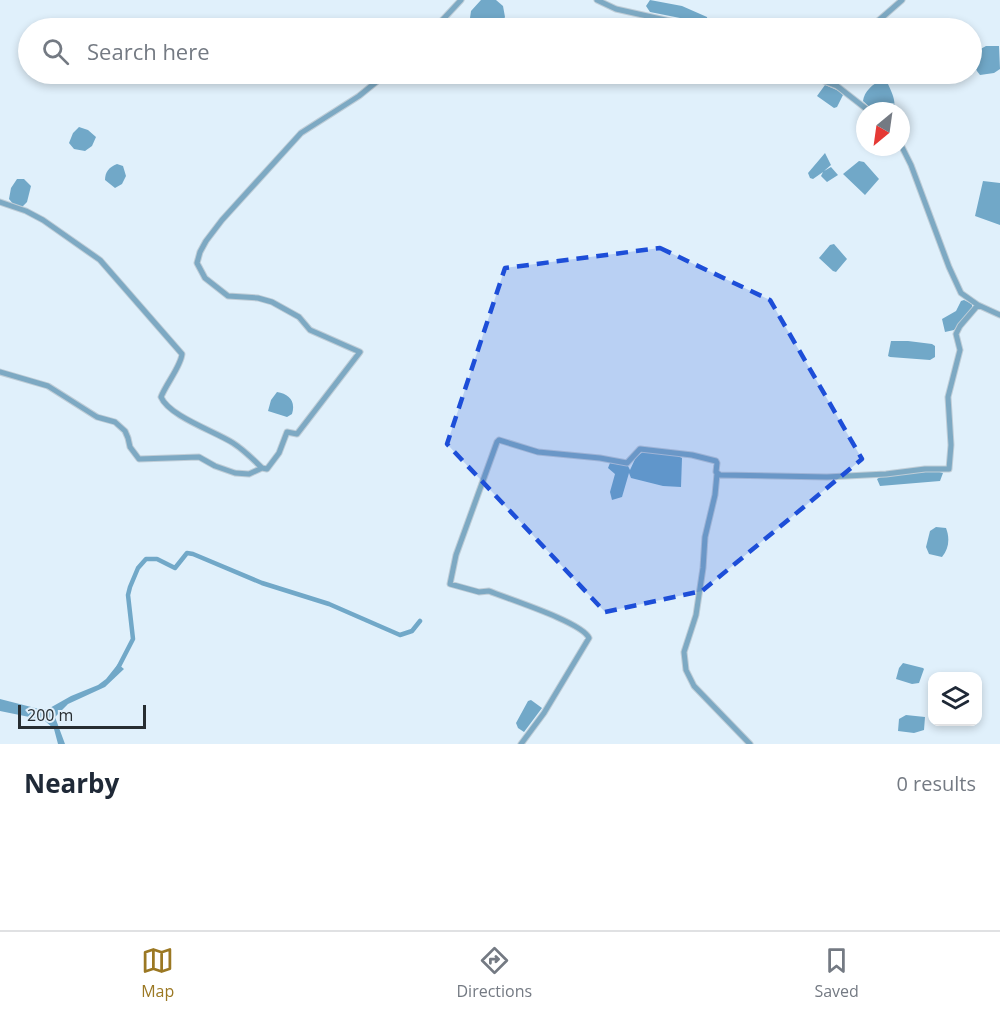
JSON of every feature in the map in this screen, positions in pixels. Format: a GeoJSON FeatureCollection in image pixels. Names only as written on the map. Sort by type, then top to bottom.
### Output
{"type":"FeatureCollection","features":[{"type":"Feature","properties":{"kind":"street"},"geometry":{"type":"LineString","coordinates":[[444,18],[461,0]]}},
{"type":"Feature","properties":{"kind":"street"},"geometry":{"type":"LineString","coordinates":[[597,0],[616,9],[656,18]]}},
{"type":"Feature","properties":{"kind":"street"},"geometry":{"type":"LineString","coordinates":[[881,18],[902,0]]}},
{"type":"Feature","properties":{"kind":"street"},"geometry":{"type":"LineString","coordinates":[[0,372],[48,386],[97,417],[115,422],[125,431],[130,447],[140,459],[199,457],[235,473],[249,474],[262,468],[267,469],[274,462],[287,432],[297,434],[360,352],[310,330],[299,316],[272,302],[258,298],[228,296],[205,278],[197,263],[200,252],[222,220],[301,133],[374,84]]}},
{"type":"Feature","properties":{"kind":"street"},"geometry":{"type":"LineString","coordinates":[[833,84],[857,102]]}},
{"type":"Feature","properties":{"kind":"street"},"geometry":{"type":"LineString","coordinates":[[906,156],[953,279],[961,293],[978,305],[1000,315]]}},
{"type":"Feature","properties":{"kind":"street"},"geometry":{"type":"LineString","coordinates":[[0,202],[26,210],[43,220],[72,242],[85,248],[110,270],[182,354],[182,360],[164,387],[161,397],[164,403],[194,423],[233,443],[262,468]]}},
{"type":"Feature","properties":{"kind":"street"},"geometry":{"type":"LineString","coordinates":[[717,474],[752,477],[827,477],[949,469],[951,446],[948,397],[960,350],[957,334],[960,326],[978,305]]}},
{"type":"Feature","properties":{"kind":"street"},"geometry":{"type":"LineString","coordinates":[[521,744],[544,713],[589,638],[587,633],[573,624],[489,591],[479,592],[450,584],[456,555],[499,440],[538,452],[627,463],[640,449],[692,455],[716,461],[714,501],[705,537],[696,615],[684,652],[686,670],[694,686],[750,744]]}},
{"type":"Feature","properties":{"kind":"highlighted area"},"geometry":{"type":"Polygon","coordinates":[[[660,248],[770,300],[862,459],[702,591],[605,612],[447,444],[505,268],[660,248]]]}},
{"type":"Feature","properties":{"kind":"water"},"geometry":{"type":"Polygon","coordinates":[[[481,0],[496,0],[503,6],[505,17],[470,18],[471,11],[481,0]]]}},
{"type":"Feature","properties":{"kind":"water"},"geometry":{"type":"Polygon","coordinates":[[[650,0],[682,6],[707,18],[680,18],[650,12],[646,6],[650,0]]]}},
{"type":"Feature","properties":{"kind":"water"},"geometry":{"type":"Polygon","coordinates":[[[999,46],[1000,69],[994,73],[982,75],[982,48],[999,46]]]}},
{"type":"Feature","properties":{"kind":"water"},"geometry":{"type":"Polygon","coordinates":[[[875,84],[888,84],[894,102],[864,102],[865,94],[875,84]]]}},
{"type":"Feature","properties":{"kind":"water"},"geometry":{"type":"Polygon","coordinates":[[[825,85],[843,95],[837,107],[834,108],[817,96],[825,85]]]}},
{"type":"Feature","properties":{"kind":"water"},"geometry":{"type":"Polygon","coordinates":[[[79,127],[88,130],[96,137],[92,146],[85,151],[74,149],[69,143],[73,133],[79,127]]]}},
{"type":"Feature","properties":{"kind":"water"},"geometry":{"type":"Polygon","coordinates":[[[825,153],[831,165],[824,171],[831,167],[838,175],[827,182],[821,176],[823,172],[813,179],[810,178],[808,173],[825,153]]]}},
{"type":"Feature","properties":{"kind":"water"},"geometry":{"type":"Polygon","coordinates":[[[859,161],[864,162],[879,179],[865,195],[843,174],[859,161]]]}},
{"type":"Feature","properties":{"kind":"water"},"geometry":{"type":"Polygon","coordinates":[[[117,164],[123,166],[126,176],[122,184],[115,188],[105,180],[105,177],[108,170],[117,164]]]}},
{"type":"Feature","properties":{"kind":"water"},"geometry":{"type":"Polygon","coordinates":[[[17,179],[24,179],[31,186],[27,202],[22,207],[14,205],[9,199],[11,188],[17,179]]]}},
{"type":"Feature","properties":{"kind":"water"},"geometry":{"type":"Polygon","coordinates":[[[983,181],[1000,183],[1000,225],[975,216],[983,181]]]}},
{"type":"Feature","properties":{"kind":"water"},"geometry":{"type":"Polygon","coordinates":[[[834,244],[847,259],[836,272],[819,258],[830,245],[834,244]]]}},
{"type":"Feature","properties":{"kind":"water"},"geometry":{"type":"Polygon","coordinates":[[[961,301],[972,304],[972,308],[954,330],[945,332],[942,319],[956,311],[961,301]]]}},
{"type":"Feature","properties":{"kind":"water"},"geometry":{"type":"Polygon","coordinates":[[[891,341],[932,344],[935,346],[935,357],[930,360],[890,357],[888,356],[891,341]]]}},
{"type":"Feature","properties":{"kind":"water"},"geometry":{"type":"Polygon","coordinates":[[[277,392],[288,396],[292,402],[292,414],[287,417],[268,411],[271,400],[277,392]]]}},
{"type":"Feature","properties":{"kind":"water"},"geometry":{"type":"Polygon","coordinates":[[[643,452],[682,458],[681,487],[663,486],[631,478],[629,473],[622,497],[612,500],[610,492],[615,474],[608,468],[610,463],[628,466],[630,470],[636,457],[643,452]]]}},
{"type":"Feature","properties":{"kind":"water"},"geometry":{"type":"Polygon","coordinates":[[[936,471],[943,473],[940,481],[880,486],[877,479],[882,476],[936,471]]]}},
{"type":"Feature","properties":{"kind":"water"},"geometry":{"type":"Polygon","coordinates":[[[936,527],[946,528],[948,536],[947,547],[942,557],[929,554],[926,547],[930,531],[936,527]]]}},
{"type":"Feature","properties":{"kind":"water"},"geometry":{"type":"Polygon","coordinates":[[[903,663],[924,669],[919,683],[912,684],[896,679],[903,663]]]}},
{"type":"Feature","properties":{"kind":"water"},"geometry":{"type":"Polygon","coordinates":[[[118,664],[124,669],[105,687],[68,704],[55,717],[65,744],[58,744],[54,729],[44,720],[0,711],[0,699],[39,709],[48,709],[98,685],[118,664]]]}},
{"type":"Feature","properties":{"kind":"water"},"geometry":{"type":"Polygon","coordinates":[[[531,700],[542,708],[524,732],[518,728],[516,723],[528,701],[531,700]]]}},
{"type":"Feature","properties":{"kind":"water"},"geometry":{"type":"Polygon","coordinates":[[[906,715],[925,717],[924,730],[914,733],[898,731],[899,719],[906,715]]]}},
{"type":"Feature","properties":{"kind":"waterway"},"geometry":{"type":"LineString","coordinates":[[117,670],[133,639],[128,595],[130,587],[138,568],[146,559],[157,559],[175,568],[187,553],[193,554],[262,583],[329,604],[400,635],[412,631],[420,621]]}}]}
